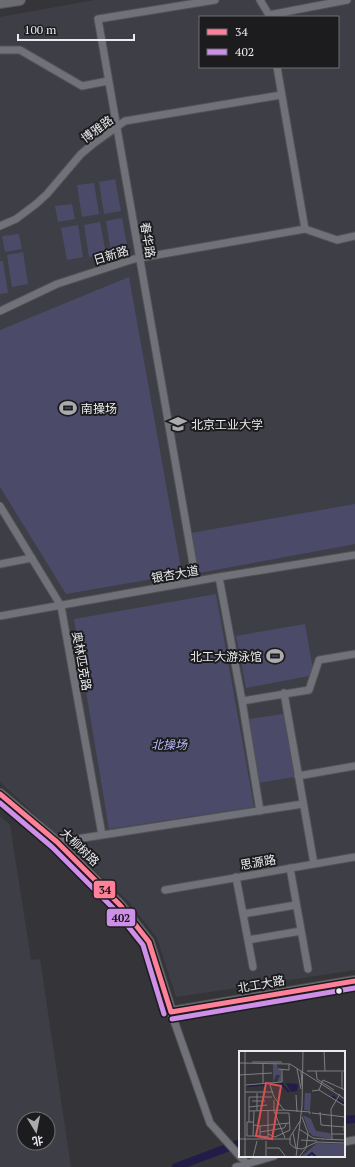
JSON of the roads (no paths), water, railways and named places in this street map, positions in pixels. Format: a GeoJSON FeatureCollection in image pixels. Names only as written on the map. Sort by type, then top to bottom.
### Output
{"type":"FeatureCollection","features":[{"type":"Feature","properties":{"kind":"street"},"geometry":{"type":"LineString","coordinates":[[0,4],[20,0]]}},
{"type":"Feature","properties":{"kind":"street","name":"春华路"},"geometry":{"type":"LineString","coordinates":[[196,581],[98,19],[215,0]]}},
{"type":"Feature","properties":{"kind":"street"},"geometry":{"type":"LineString","coordinates":[[260,0],[269,16],[347,0]]}},
{"type":"Feature","properties":{"kind":"street"},"geometry":{"type":"LineString","coordinates":[[0,50],[20,50],[82,86],[108,81]]}},
{"type":"Feature","properties":{"kind":"street"},"geometry":{"type":"LineString","coordinates":[[277,68],[305,229],[337,240],[355,236]]}},
{"type":"Feature","properties":{"kind":"street","name":"博雅路"},"geometry":{"type":"LineString","coordinates":[[0,226],[16,219],[36,204],[47,194],[81,154],[125,121],[281,95]]}},
{"type":"Feature","properties":{"kind":"street","name":"日新路"},"geometry":{"type":"LineString","coordinates":[[0,311],[57,284],[140,258],[305,229]]}},
{"type":"Feature","properties":{"kind":"street","name":"奥林匹克路"},"geometry":{"type":"LineString","coordinates":[[0,506],[61,606],[102,835]]}},
{"type":"Feature","properties":{"kind":"street","name":"银杏大道"},"geometry":{"type":"LineString","coordinates":[[0,616],[219,577],[355,555]]}},
{"type":"Feature","properties":{"kind":"street"},"geometry":{"type":"LineString","coordinates":[[0,564],[32,558]]}},
{"type":"Feature","properties":{"kind":"street"},"geometry":{"type":"LineString","coordinates":[[219,577],[242,701],[260,811]]}},
{"type":"Feature","properties":{"kind":"street"},"geometry":{"type":"LineString","coordinates":[[242,701],[309,690],[319,660],[355,654]]}},
{"type":"Feature","properties":{"kind":"street"},"geometry":{"type":"LineString","coordinates":[[284,693],[314,864]]}},
{"type":"Feature","properties":{"kind":"street"},"geometry":{"type":"LineString","coordinates":[[298,776],[355,766]]}},
{"type":"Feature","properties":{"kind":"street","name":"大柳树路"},"geometry":{"type":"LineString","coordinates":[[0,794],[57,842],[120,905],[149,942],[171,1012]]}},
{"type":"Feature","properties":{"kind":"street"},"geometry":{"type":"LineString","coordinates":[[57,842],[303,804]]}},
{"type":"Feature","properties":{"kind":"street","name":"思源路"},"geometry":{"type":"LineString","coordinates":[[165,890],[355,857]]}},
{"type":"Feature","properties":{"kind":"street"},"geometry":{"type":"LineString","coordinates":[[290,868],[308,969]]}},
{"type":"Feature","properties":{"kind":"street"},"geometry":{"type":"LineString","coordinates":[[236,877],[253,966]]}},
{"type":"Feature","properties":{"kind":"street"},"geometry":{"type":"LineString","coordinates":[[243,914],[296,905]]}},
{"type":"Feature","properties":{"kind":"street"},"geometry":{"type":"LineString","coordinates":[[248,940],[301,930]]}},
{"type":"Feature","properties":{"kind":"street","name":"北工大路"},"geometry":{"type":"LineString","coordinates":[[171,1012],[355,981]]}},
{"type":"Feature","properties":{"kind":"street"},"geometry":{"type":"LineString","coordinates":[[171,1012],[210,1123],[239,1155]]}},
{"type":"Feature","properties":{"kind":"street"},"geometry":{"type":"LineString","coordinates":[[345,1142],[355,1140]]}},
{"type":"Feature","properties":{"kind":"street"},"geometry":{"type":"LineString","coordinates":[[241,1157],[246,1163]]}},
{"type":"Feature","properties":{"kind":"street"},"geometry":{"type":"LineString","coordinates":[[236,1167],[270,1157]]}},
{"type":"Feature","properties":{"kind":"waterway"},"geometry":{"type":"LineString","coordinates":[[345,1120],[355,1119]]}},
{"type":"Feature","properties":{"kind":"waterway"},"geometry":{"type":"LineString","coordinates":[[176,1167],[239,1143]]}},
{"type":"Feature","properties":{"kind":"place","name":"南操场"},"geometry":{"type":"Point","coordinates":[68,408]}},
{"type":"Feature","properties":{"kind":"place","name":"北京工业大学"},"geometry":{"type":"Point","coordinates":[178,424]}},
{"type":"Feature","properties":{"kind":"place","name":"北工大游泳馆"},"geometry":{"type":"Point","coordinates":[275,656]}},
{"type":"Feature","properties":{"kind":"park label","name":"北操场"},"geometry":{"type":"Point","coordinates":[169,744]}}]}
